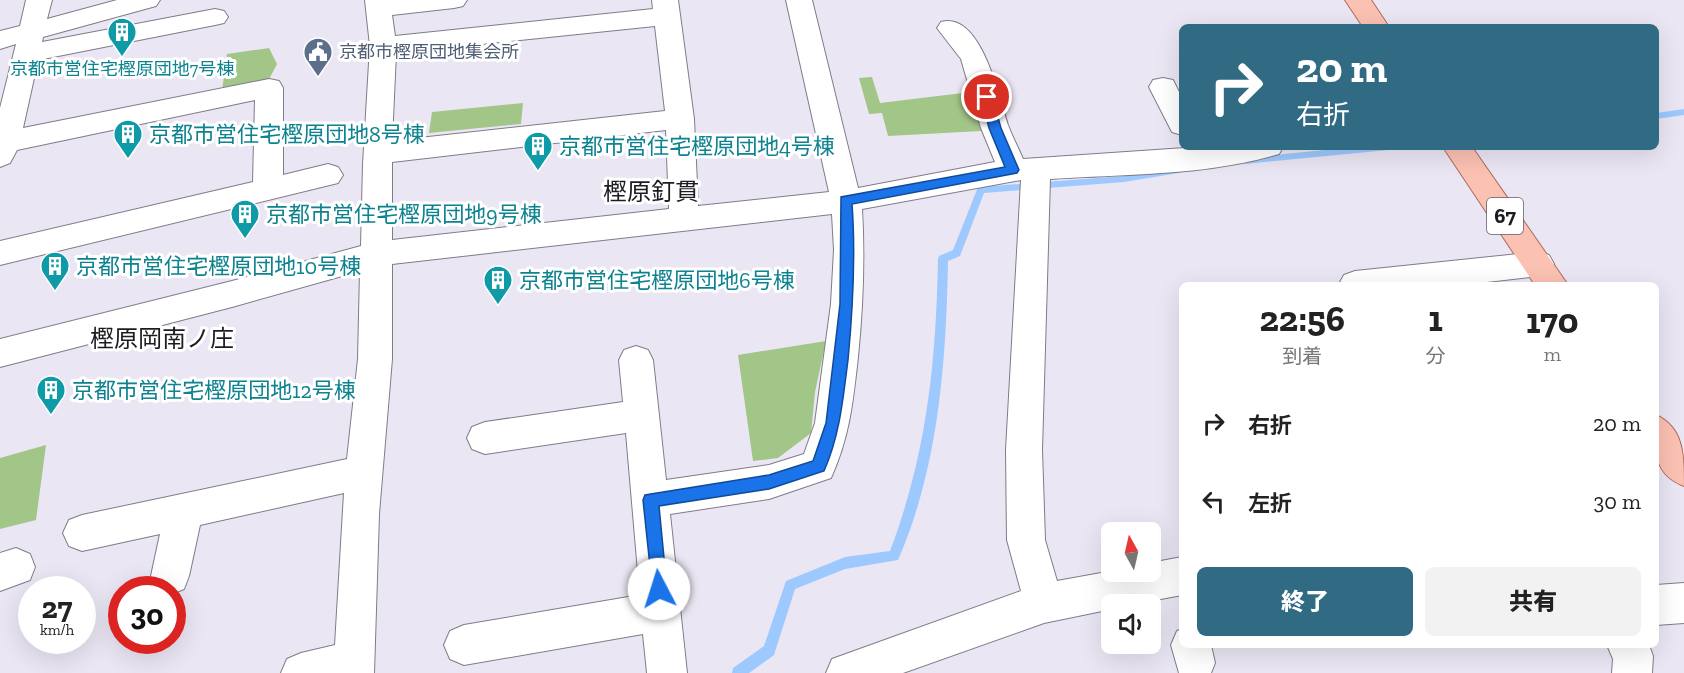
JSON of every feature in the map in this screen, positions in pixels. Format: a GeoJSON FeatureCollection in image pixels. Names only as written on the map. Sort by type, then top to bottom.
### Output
{"type":"FeatureCollection","features":[{"type":"Feature","properties":{"kind":"main road"},"geometry":{"type":"LineString","coordinates":[[1358,0],[1374,24]]}},
{"type":"Feature","properties":{"kind":"main road","name":"67"},"geometry":{"type":"LineString","coordinates":[[1460,150],[1545,275]]}},
{"type":"Feature","properties":{"kind":"main road"},"geometry":{"type":"LineString","coordinates":[[1659,435],[1684,469]]}},
{"type":"Feature","properties":{"kind":"street"},"geometry":{"type":"LineString","coordinates":[[39,0],[3,149],[269,88],[268,189]]}},
{"type":"Feature","properties":{"kind":"street"},"geometry":{"type":"LineString","coordinates":[[28,43],[147,0]]}},
{"type":"Feature","properties":{"kind":"street"},"geometry":{"type":"LineString","coordinates":[[301,673],[354,667],[360,514],[375,359],[375,254],[383,46],[379,4],[454,0]]}},
{"type":"Feature","properties":{"kind":"street"},"geometry":{"type":"LineString","coordinates":[[650,500],[769,482],[818,466],[834,423],[847,304],[849,250],[846,201],[799,0]]}},
{"type":"Feature","properties":{"kind":"street"},"geometry":{"type":"LineString","coordinates":[[383,46],[483,27],[666,8],[680,119],[684,218]]}},
{"type":"Feature","properties":{"kind":"street"},"geometry":{"type":"LineString","coordinates":[[0,40],[28,43],[215,17]]}},
{"type":"Feature","properties":{"kind":"street"},"geometry":{"type":"LineString","coordinates":[[950,28],[975,57],[995,128],[1024,170],[1026,540],[1044,603]]}},
{"type":"Feature","properties":{"kind":"street"},"geometry":{"type":"LineString","coordinates":[[1163,87],[1179,119]]}},
{"type":"Feature","properties":{"kind":"street"},"geometry":{"type":"LineString","coordinates":[[378,153],[680,119]]}},
{"type":"Feature","properties":{"kind":"street"},"geometry":{"type":"LineString","coordinates":[[0,353],[232,294],[375,254],[846,201],[1024,170],[1232,150]]}},
{"type":"Feature","properties":{"kind":"street"},"geometry":{"type":"LineString","coordinates":[[0,253],[328,175]]}},
{"type":"Feature","properties":{"kind":"street"},"geometry":{"type":"LineString","coordinates":[[1397,282],[1545,275]]}},
{"type":"Feature","properties":{"kind":"street"},"geometry":{"type":"LineString","coordinates":[[636,360],[667,673]]}},
{"type":"Feature","properties":{"kind":"street"},"geometry":{"type":"LineString","coordinates":[[485,438],[642,415]]}},
{"type":"Feature","properties":{"kind":"street"},"geometry":{"type":"LineString","coordinates":[[81,533],[364,472]]}},
{"type":"Feature","properties":{"kind":"street"},"geometry":{"type":"LineString","coordinates":[[170,576],[184,511]]}},
{"type":"Feature","properties":{"kind":"street"},"geometry":{"type":"LineString","coordinates":[[846,673],[1044,603],[1179,584]]}},
{"type":"Feature","properties":{"kind":"street"},"geometry":{"type":"LineString","coordinates":[[1659,605],[1684,603]]}},
{"type":"Feature","properties":{"kind":"street"},"geometry":{"type":"LineString","coordinates":[[464,645],[661,611]]}},
{"type":"Feature","properties":{"kind":"street"},"geometry":{"type":"LineString","coordinates":[[1630,648],[1634,656],[1632,673]]}},
{"type":"Feature","properties":{"kind":"green space"},"geometry":{"type":"Polygon","coordinates":[[[269,48],[277,64],[267,83],[222,91],[227,54],[269,48]]]}},
{"type":"Feature","properties":{"kind":"green space"},"geometry":{"type":"Polygon","coordinates":[[[872,77],[880,103],[971,92],[986,124],[981,131],[888,136],[882,113],[869,114],[859,78],[872,77]]]}},
{"type":"Feature","properties":{"kind":"green space"},"geometry":{"type":"Polygon","coordinates":[[[523,103],[521,124],[429,133],[432,112],[523,103]]]}},
{"type":"Feature","properties":{"kind":"green space"},"geometry":{"type":"Polygon","coordinates":[[[826,341],[815,392],[811,433],[778,458],[753,461],[738,355],[826,341]]]}},
{"type":"Feature","properties":{"kind":"green space"},"geometry":{"type":"Polygon","coordinates":[[[46,445],[36,520],[0,529],[0,458],[46,445]]]}},
{"type":"Feature","properties":{"kind":"waterway"},"geometry":{"type":"LineString","coordinates":[[1659,116],[1684,112]]}},
{"type":"Feature","properties":{"kind":"waterway"},"geometry":{"type":"LineString","coordinates":[[1245,161],[1357,150]]}},
{"type":"Feature","properties":{"kind":"waterway"},"geometry":{"type":"LineString","coordinates":[[738,673],[769,650],[790,585],[845,563],[894,556],[908,520],[927,447],[938,373],[943,259],[957,253],[981,190],[1124,179],[1176,171]]}},
{"type":"Feature","properties":{"kind":"place","name":"京都市営住宅樫原団地7号棟"},"geometry":{"type":"Point","coordinates":[122,58]}},
{"type":"Feature","properties":{"kind":"place","name":"京都市樫原団地集会所"},"geometry":{"type":"Point","coordinates":[318,78]}},
{"type":"Feature","properties":{"kind":"place","name":"京都市営住宅樫原団地8号棟"},"geometry":{"type":"Point","coordinates":[128,160]}},
{"type":"Feature","properties":{"kind":"place","name":"京都市営住宅樫原団地4号棟"},"geometry":{"type":"Point","coordinates":[538,172]}},
{"type":"Feature","properties":{"kind":"place","name":"京都市営住宅樫原団地9号棟"},"geometry":{"type":"Point","coordinates":[245,240]}},
{"type":"Feature","properties":{"kind":"place","name":"京都市営住宅樫原団地10号棟"},"geometry":{"type":"Point","coordinates":[55,292]}},
{"type":"Feature","properties":{"kind":"place","name":"京都市営住宅樫原団地6号棟"},"geometry":{"type":"Point","coordinates":[498,306]}},
{"type":"Feature","properties":{"kind":"place","name":"京都市営住宅樫原団地12号棟"},"geometry":{"type":"Point","coordinates":[51,416]}},
{"type":"Feature","properties":{"kind":"district","name":"樫原釘貫"},"geometry":{"type":"Point","coordinates":[651,192]}},
{"type":"Feature","properties":{"kind":"district","name":"樫原岡南ノ庄"},"geometry":{"type":"Point","coordinates":[162,339]}},
{"type":"Feature","properties":{"kind":"route"},"geometry":{"type":"LineString","coordinates":[[659,589],[650,500],[769,482],[818,466],[834,423],[847,304],[849,250],[846,201],[1013,170],[995,128],[987,97]]}}]}
